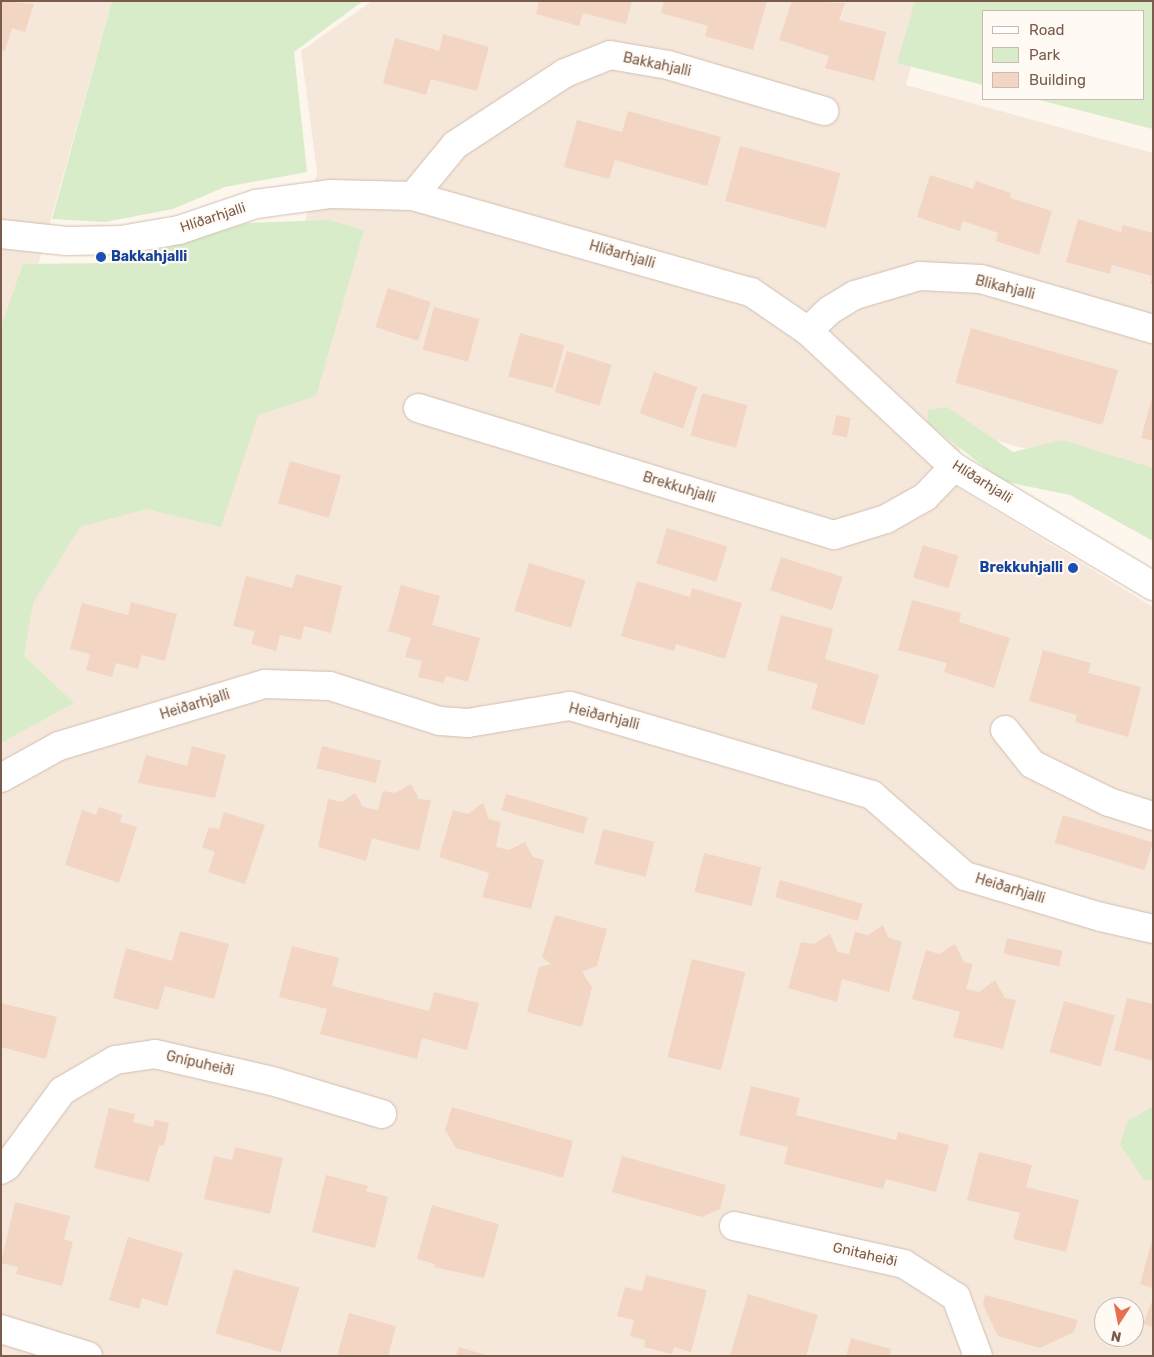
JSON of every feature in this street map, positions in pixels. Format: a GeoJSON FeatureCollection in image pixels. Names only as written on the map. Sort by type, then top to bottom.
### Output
{"type":"FeatureCollection","features":[{"type":"Feature","properties":{"kind":"street","name":"Bakkahjalli"},"geometry":{"type":"LineString","coordinates":[[413,196],[455,145],[565,73],[610,55],[668,65],[824,111]]}},
{"type":"Feature","properties":{"kind":"street","name":"Hlíðarhjalli"},"geometry":{"type":"LineString","coordinates":[[1,234],[67,241],[120,240],[179,230],[256,204],[332,194],[413,196],[751,292],[808,330],[954,467],[1153,586]]}},
{"type":"Feature","properties":{"kind":"street","name":"Blikahjalli"},"geometry":{"type":"LineString","coordinates":[[808,330],[830,310],[855,295],[920,276],[980,279],[1153,329]]}},
{"type":"Feature","properties":{"kind":"street","name":"Brekkuhjalli"},"geometry":{"type":"LineString","coordinates":[[418,408],[834,535],[886,519],[925,497],[954,467]]}},
{"type":"Feature","properties":{"kind":"street","name":"Heiðarhjalli"},"geometry":{"type":"LineString","coordinates":[[1,778],[59,746],[265,684],[330,686],[440,721],[468,723],[570,706],[872,795],[965,876],[1101,917],[1153,929]]}},
{"type":"Feature","properties":{"kind":"street"},"geometry":{"type":"LineString","coordinates":[[1005,730],[1032,764],[1109,802],[1153,816]]}},
{"type":"Feature","properties":{"kind":"street","name":"Gnípuheiði"},"geometry":{"type":"LineString","coordinates":[[1,1170],[7,1166],[62,1091],[115,1060],[155,1054],[272,1082],[382,1114]]}},
{"type":"Feature","properties":{"kind":"street","name":"Gnitaheiði"},"geometry":{"type":"LineString","coordinates":[[734,1226],[904,1264],[956,1297],[978,1356]]}},
{"type":"Feature","properties":{"kind":"street"},"geometry":{"type":"LineString","coordinates":[[1,1329],[86,1355]]}},
{"type":"Feature","properties":{"kind":"shaded area"},"geometry":{"type":"Polygon","coordinates":[[[1,1],[112,1],[26,308],[284,308],[317,172],[301,51],[372,1],[928,1],[906,85],[1153,153],[1153,485],[963,431],[954,485],[1153,607],[1153,1356],[1,1356],[1,1]]]}},
{"type":"Feature","properties":{"kind":"green space"},"geometry":{"type":"Polygon","coordinates":[[[112,1],[363,1],[294,52],[307,172],[225,187],[173,209],[105,222],[52,219],[112,1]]]}},
{"type":"Feature","properties":{"kind":"green space"},"geometry":{"type":"Polygon","coordinates":[[[915,1],[1153,1],[1153,129],[1039,100],[1144,100],[1144,10],[982,10],[982,85],[897,63],[915,1]]]}},
{"type":"Feature","properties":{"kind":"green space"},"geometry":{"type":"Polygon","coordinates":[[[329,220],[364,230],[316,396],[258,415],[221,527],[147,509],[80,527],[33,603],[24,656],[74,703],[1,743],[1,327],[23,264],[113,263],[248,223],[329,220]]]}},
{"type":"Feature","properties":{"kind":"green space"},"geometry":{"type":"Polygon","coordinates":[[[947,407],[1013,452],[1062,440],[1153,468],[1153,541],[1070,495],[1002,481],[927,422],[928,410],[947,407]]]}},
{"type":"Feature","properties":{"kind":"green space"},"geometry":{"type":"Polygon","coordinates":[[[1153,1106],[1153,1180],[1144,1180],[1120,1145],[1127,1122],[1153,1106]]]}},
{"type":"Feature","properties":{"kind":"building"},"geometry":{"type":"Polygon","coordinates":[[[1,1],[34,4],[25,32],[12,28],[5,51],[1,50],[1,1]]]}},
{"type":"Feature","properties":{"kind":"building"},"geometry":{"type":"Polygon","coordinates":[[[539,1],[632,1],[626,24],[583,13],[579,26],[536,14],[539,1]]]}},
{"type":"Feature","properties":{"kind":"building"},"geometry":{"type":"Polygon","coordinates":[[[664,1],[767,1],[753,50],[705,36],[708,26],[661,13],[664,1]]]}},
{"type":"Feature","properties":{"kind":"building"},"geometry":{"type":"Polygon","coordinates":[[[792,1],[845,3],[839,20],[886,32],[874,81],[825,68],[829,56],[779,40],[792,1]]]}},
{"type":"Feature","properties":{"kind":"building"},"geometry":{"type":"Polygon","coordinates":[[[443,34],[489,47],[477,91],[431,79],[426,95],[383,83],[395,38],[439,51],[443,34]]]}},
{"type":"Feature","properties":{"kind":"building"},"geometry":{"type":"Polygon","coordinates":[[[628,111],[721,137],[707,186],[615,160],[609,179],[564,167],[577,120],[622,132],[628,111]]]}},
{"type":"Feature","properties":{"kind":"building"},"geometry":{"type":"Polygon","coordinates":[[[740,146],[840,173],[826,228],[725,201],[740,146]]]}},
{"type":"Feature","properties":{"kind":"building"},"geometry":{"type":"Polygon","coordinates":[[[930,175],[973,189],[976,181],[1011,193],[1010,198],[1052,211],[1039,255],[996,241],[998,233],[963,221],[960,231],[917,217],[930,175]]]}},
{"type":"Feature","properties":{"kind":"building"},"geometry":{"type":"Polygon","coordinates":[[[1078,219],[1121,232],[1123,225],[1153,233],[1153,284],[1150,284],[1152,276],[1112,265],[1110,274],[1066,262],[1078,219]]]}},
{"type":"Feature","properties":{"kind":"building"},"geometry":{"type":"Polygon","coordinates":[[[388,288],[431,302],[418,341],[375,327],[388,288]]]}},
{"type":"Feature","properties":{"kind":"building"},"geometry":{"type":"Polygon","coordinates":[[[434,307],[479,319],[468,362],[423,350],[434,307]]]}},
{"type":"Feature","properties":{"kind":"building"},"geometry":{"type":"Polygon","coordinates":[[[971,328],[1118,370],[1102,425],[955,383],[971,328]]]}},
{"type":"Feature","properties":{"kind":"building"},"geometry":{"type":"Polygon","coordinates":[[[520,333],[564,345],[553,388],[508,376],[520,333]]]}},
{"type":"Feature","properties":{"kind":"building"},"geometry":{"type":"Polygon","coordinates":[[[567,351],[612,365],[599,406],[554,392],[567,351]]]}},
{"type":"Feature","properties":{"kind":"building"},"geometry":{"type":"Polygon","coordinates":[[[654,372],[697,387],[683,429],[640,414],[654,372]]]}},
{"type":"Feature","properties":{"kind":"building"},"geometry":{"type":"Polygon","coordinates":[[[702,393],[747,405],[736,448],[691,436],[702,393]]]}},
{"type":"Feature","properties":{"kind":"building"},"geometry":{"type":"Polygon","coordinates":[[[1153,399],[1153,441],[1141,438],[1153,399]]]}},
{"type":"Feature","properties":{"kind":"building"},"geometry":{"type":"Polygon","coordinates":[[[836,415],[851,418],[847,437],[832,435],[836,415]]]}},
{"type":"Feature","properties":{"kind":"building"},"geometry":{"type":"Polygon","coordinates":[[[290,461],[341,476],[329,518],[278,503],[290,461]]]}},
{"type":"Feature","properties":{"kind":"building"},"geometry":{"type":"Polygon","coordinates":[[[667,528],[727,546],[716,582],[656,563],[667,528]]]}},
{"type":"Feature","properties":{"kind":"building"},"geometry":{"type":"Polygon","coordinates":[[[923,545],[958,556],[948,588],[913,578],[923,545]]]}},
{"type":"Feature","properties":{"kind":"building"},"geometry":{"type":"Polygon","coordinates":[[[781,557],[843,577],[832,610],[770,590],[781,557]]]}},
{"type":"Feature","properties":{"kind":"building"},"geometry":{"type":"Polygon","coordinates":[[[529,563],[585,580],[571,628],[514,611],[529,563]]]}},
{"type":"Feature","properties":{"kind":"building"},"geometry":{"type":"Polygon","coordinates":[[[296,574],[342,586],[331,633],[304,626],[301,640],[280,635],[276,651],[251,644],[255,631],[233,626],[246,576],[292,588],[296,574]]]}},
{"type":"Feature","properties":{"kind":"building"},"geometry":{"type":"Polygon","coordinates":[[[637,581],[690,597],[692,588],[742,603],[725,659],[676,644],[674,651],[621,636],[637,581]]]}},
{"type":"Feature","properties":{"kind":"building"},"geometry":{"type":"Polygon","coordinates":[[[401,585],[440,596],[432,625],[480,638],[468,682],[446,676],[443,683],[418,677],[422,661],[405,657],[411,638],[388,631],[401,585]]]}},
{"type":"Feature","properties":{"kind":"building"},"geometry":{"type":"Polygon","coordinates":[[[912,600],[961,613],[959,622],[1010,638],[994,688],[944,672],[947,663],[898,650],[912,600]]]}},
{"type":"Feature","properties":{"kind":"building"},"geometry":{"type":"Polygon","coordinates":[[[131,602],[177,614],[165,661],[142,655],[138,669],[116,663],[112,677],[86,670],[90,654],[70,649],[82,603],[128,615],[131,602]]]}},
{"type":"Feature","properties":{"kind":"building"},"geometry":{"type":"Polygon","coordinates":[[[781,615],[833,629],[825,659],[879,675],[864,725],[811,709],[818,684],[767,670],[781,615]]]}},
{"type":"Feature","properties":{"kind":"building"},"geometry":{"type":"Polygon","coordinates":[[[1043,650],[1091,663],[1088,673],[1141,687],[1128,737],[1075,722],[1077,715],[1029,701],[1043,650]]]}},
{"type":"Feature","properties":{"kind":"building"},"geometry":{"type":"Polygon","coordinates":[[[192,746],[226,755],[215,798],[138,783],[146,755],[187,766],[192,746]]]}},
{"type":"Feature","properties":{"kind":"building"},"geometry":{"type":"Polygon","coordinates":[[[322,746],[381,761],[376,783],[316,768],[322,746]]]}},
{"type":"Feature","properties":{"kind":"building"},"geometry":{"type":"Polygon","coordinates":[[[411,784],[419,799],[431,800],[419,851],[372,838],[366,861],[318,847],[328,799],[342,802],[355,793],[363,807],[378,810],[383,791],[395,793],[411,784]]]}},
{"type":"Feature","properties":{"kind":"building"},"geometry":{"type":"Polygon","coordinates":[[[506,794],[588,817],[583,834],[501,810],[506,794]]]}},
{"type":"Feature","properties":{"kind":"building"},"geometry":{"type":"Polygon","coordinates":[[[483,803],[489,819],[501,822],[496,847],[509,850],[525,842],[533,857],[544,860],[531,909],[482,897],[489,873],[439,857],[453,810],[468,814],[483,803]]]}},
{"type":"Feature","properties":{"kind":"building"},"geometry":{"type":"Polygon","coordinates":[[[99,807],[122,815],[120,822],[137,827],[119,883],[65,865],[82,810],[96,815],[99,807]]]}},
{"type":"Feature","properties":{"kind":"building"},"geometry":{"type":"Polygon","coordinates":[[[224,812],[265,825],[245,884],[208,872],[215,852],[202,847],[209,827],[219,829],[224,812]]]}},
{"type":"Feature","properties":{"kind":"building"},"geometry":{"type":"Polygon","coordinates":[[[1063,815],[1153,842],[1144,870],[1055,843],[1063,815]]]}},
{"type":"Feature","properties":{"kind":"building"},"geometry":{"type":"Polygon","coordinates":[[[603,829],[654,842],[646,877],[594,864],[603,829]]]}},
{"type":"Feature","properties":{"kind":"building"},"geometry":{"type":"Polygon","coordinates":[[[704,853],[761,867],[752,906],[694,892],[704,853]]]}},
{"type":"Feature","properties":{"kind":"building"},"geometry":{"type":"Polygon","coordinates":[[[780,880],[863,904],[858,921],[775,897],[780,880]]]}},
{"type":"Feature","properties":{"kind":"building"},"geometry":{"type":"Polygon","coordinates":[[[555,915],[607,929],[597,966],[582,972],[592,987],[582,1027],[527,1012],[539,967],[551,964],[542,957],[555,915]]]}},
{"type":"Feature","properties":{"kind":"building"},"geometry":{"type":"Polygon","coordinates":[[[883,925],[888,937],[902,942],[889,992],[842,979],[837,1002],[788,988],[801,942],[814,944],[830,934],[838,952],[849,954],[855,932],[868,935],[883,925]]]}},
{"type":"Feature","properties":{"kind":"building"},"geometry":{"type":"Polygon","coordinates":[[[180,931],[229,944],[214,999],[165,986],[158,1010],[113,998],[126,948],[172,961],[180,931]]]}},
{"type":"Feature","properties":{"kind":"building"},"geometry":{"type":"Polygon","coordinates":[[[1007,938],[1063,951],[1059,966],[1003,954],[1007,938]]]}},
{"type":"Feature","properties":{"kind":"building"},"geometry":{"type":"Polygon","coordinates":[[[955,944],[964,962],[973,964],[966,989],[979,992],[995,980],[1005,998],[1016,1000],[1003,1049],[953,1037],[960,1012],[912,999],[926,950],[939,954],[955,944]]]}},
{"type":"Feature","properties":{"kind":"building"},"geometry":{"type":"Polygon","coordinates":[[[292,946],[339,958],[332,986],[429,1011],[434,992],[479,1003],[467,1050],[422,1038],[417,1059],[320,1034],[327,1009],[279,997],[292,946]]]}},
{"type":"Feature","properties":{"kind":"building"},"geometry":{"type":"Polygon","coordinates":[[[692,959],[745,972],[721,1070],[668,1057],[692,959]]]}},
{"type":"Feature","properties":{"kind":"building"},"geometry":{"type":"Polygon","coordinates":[[[1127,998],[1153,1004],[1153,1061],[1114,1050],[1127,998]]]}},
{"type":"Feature","properties":{"kind":"building"},"geometry":{"type":"Polygon","coordinates":[[[1064,1001],[1115,1016],[1100,1067],[1049,1052],[1064,1001]]]}},
{"type":"Feature","properties":{"kind":"building"},"geometry":{"type":"Polygon","coordinates":[[[1,1003],[57,1017],[46,1059],[1,1047],[1,1003]]]}},
{"type":"Feature","properties":{"kind":"building"},"geometry":{"type":"Polygon","coordinates":[[[751,1086],[800,1098],[796,1115],[896,1140],[898,1132],[949,1145],[936,1192],[886,1179],[883,1189],[784,1164],[788,1147],[739,1135],[751,1086]]]}},
{"type":"Feature","properties":{"kind":"building"},"geometry":{"type":"Polygon","coordinates":[[[452,1107],[573,1141],[563,1178],[456,1148],[445,1130],[452,1107]]]}},
{"type":"Feature","properties":{"kind":"building"},"geometry":{"type":"Polygon","coordinates":[[[109,1108],[135,1114],[133,1122],[153,1127],[155,1120],[169,1123],[164,1146],[159,1145],[149,1182],[94,1168],[109,1108]]]}},
{"type":"Feature","properties":{"kind":"building"},"geometry":{"type":"Polygon","coordinates":[[[235,1147],[283,1158],[270,1214],[204,1199],[214,1156],[232,1160],[235,1147]]]}},
{"type":"Feature","properties":{"kind":"building"},"geometry":{"type":"Polygon","coordinates":[[[979,1152],[1032,1165],[1026,1187],[1079,1200],[1066,1252],[1013,1239],[1020,1213],[967,1200],[979,1152]]]}},
{"type":"Feature","properties":{"kind":"building"},"geometry":{"type":"Polygon","coordinates":[[[622,1156],[726,1185],[720,1209],[702,1217],[612,1192],[622,1156]]]}},
{"type":"Feature","properties":{"kind":"building"},"geometry":{"type":"Polygon","coordinates":[[[326,1175],[368,1186],[366,1191],[388,1197],[375,1248],[312,1232],[326,1175]]]}},
{"type":"Feature","properties":{"kind":"building"},"geometry":{"type":"Polygon","coordinates":[[[15,1202],[70,1216],[64,1239],[73,1242],[62,1286],[16,1274],[18,1267],[1,1263],[15,1202]]]}},
{"type":"Feature","properties":{"kind":"building"},"geometry":{"type":"Polygon","coordinates":[[[432,1205],[499,1224],[484,1278],[434,1267],[435,1264],[417,1259],[432,1205]]]}},
{"type":"Feature","properties":{"kind":"building"},"geometry":{"type":"Polygon","coordinates":[[[128,1237],[183,1253],[167,1306],[142,1298],[139,1309],[109,1300],[128,1237]]]}},
{"type":"Feature","properties":{"kind":"building"},"geometry":{"type":"Polygon","coordinates":[[[1153,1240],[1153,1288],[1140,1284],[1153,1240]]]}},
{"type":"Feature","properties":{"kind":"building"},"geometry":{"type":"Polygon","coordinates":[[[234,1269],[299,1288],[281,1352],[216,1333],[234,1269]]]}},
{"type":"Feature","properties":{"kind":"building"},"geometry":{"type":"Polygon","coordinates":[[[646,1275],[707,1290],[691,1352],[674,1347],[672,1354],[644,1347],[645,1340],[630,1336],[634,1320],[617,1316],[625,1287],[642,1291],[646,1275]]]}},
{"type":"Feature","properties":{"kind":"building"},"geometry":{"type":"Polygon","coordinates":[[[748,1294],[818,1315],[806,1356],[730,1356],[748,1294]]]}},
{"type":"Feature","properties":{"kind":"building"},"geometry":{"type":"Polygon","coordinates":[[[985,1295],[1078,1320],[1074,1332],[1040,1348],[998,1336],[983,1305],[985,1295]]]}},
{"type":"Feature","properties":{"kind":"building"},"geometry":{"type":"Polygon","coordinates":[[[1153,1299],[1153,1327],[1144,1324],[1153,1299]]]}},
{"type":"Feature","properties":{"kind":"building"},"geometry":{"type":"Polygon","coordinates":[[[349,1313],[396,1326],[388,1356],[337,1356],[349,1313]]]}},
{"type":"Feature","properties":{"kind":"building"},"geometry":{"type":"Polygon","coordinates":[[[851,1338],[891,1349],[890,1356],[846,1356],[851,1338]]]}},
{"type":"Feature","properties":{"kind":"building"},"geometry":{"type":"Polygon","coordinates":[[[459,1347],[486,1355],[486,1356],[456,1356],[459,1347]]]}},
{"type":"Feature","properties":{"kind":"place","name":"Bakkahjalli"},"geometry":{"type":"Point","coordinates":[101,257]}},
{"type":"Feature","properties":{"kind":"place","name":"Brekkuhjalli"},"geometry":{"type":"Point","coordinates":[1073,568]}}]}
